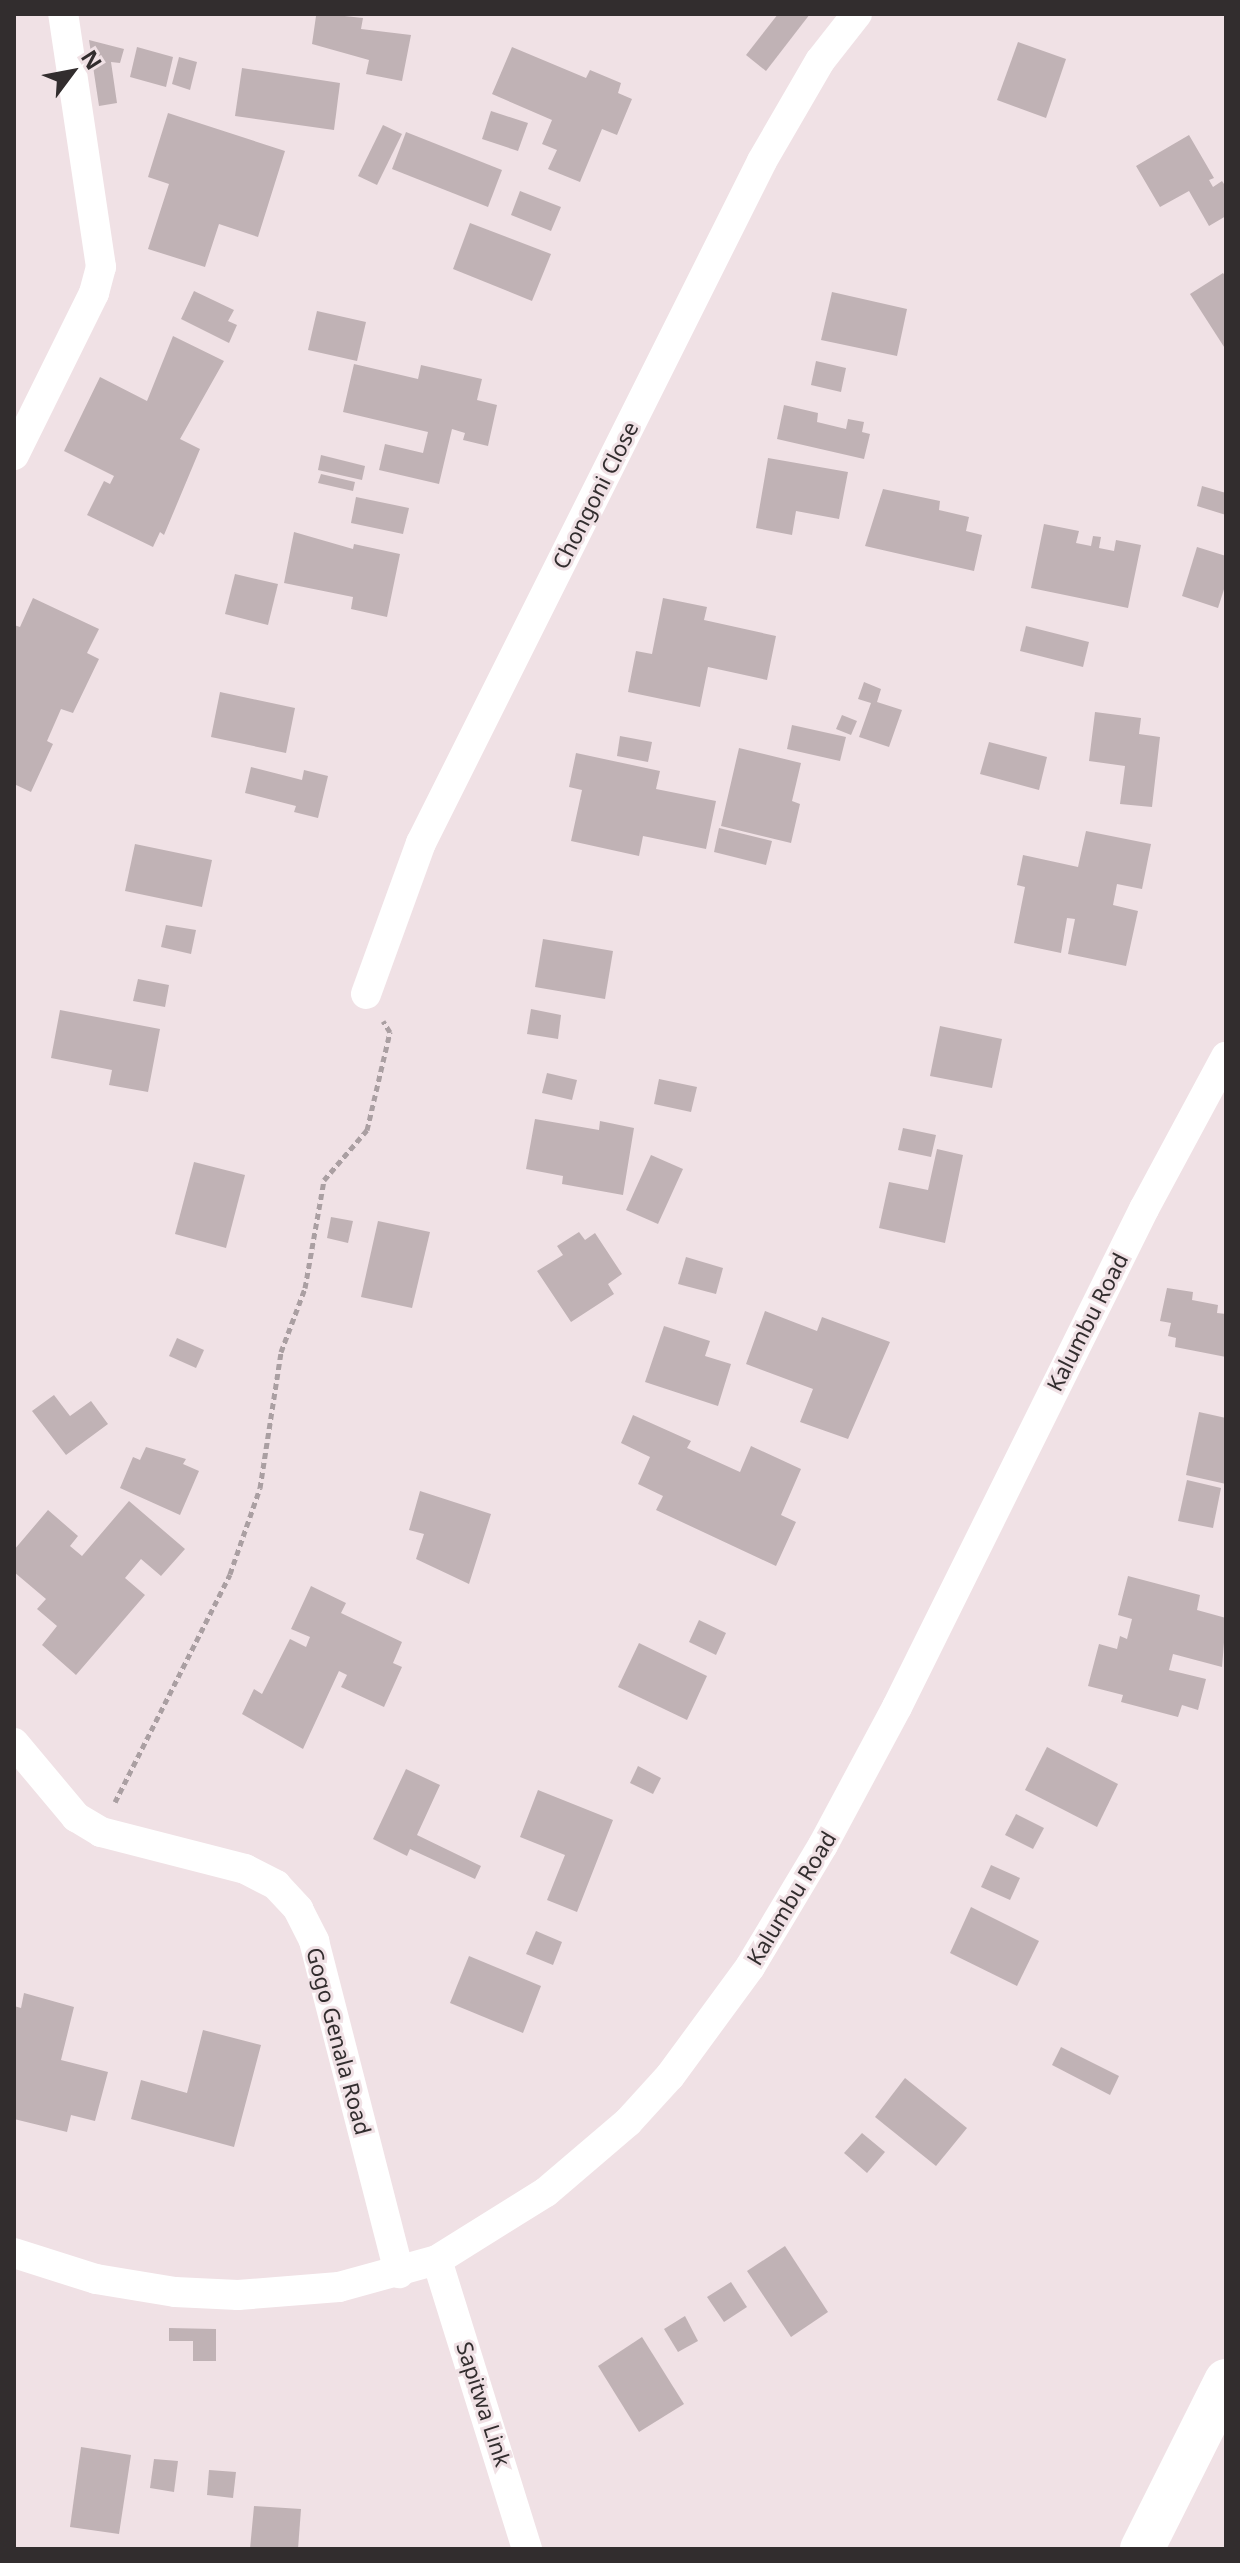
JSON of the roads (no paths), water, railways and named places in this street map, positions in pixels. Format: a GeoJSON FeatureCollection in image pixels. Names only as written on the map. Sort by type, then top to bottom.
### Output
{"type":"FeatureCollection","features":[{"type":"Feature","properties":{"kind":"street"},"geometry":{"type":"LineString","coordinates":[[14,455],[94,293],[101,267],[63,14]]}},
{"type":"Feature","properties":{"kind":"street","name":"Chongoni Close"},"geometry":{"type":"LineString","coordinates":[[366,994],[421,843],[754,175],[793,103],[857,14]]}},
{"type":"Feature","properties":{"kind":"street","name":"Kalumbu Road"},"geometry":{"type":"LineString","coordinates":[[14,2253],[96,2279],[175,2292],[280,2293],[399,2273],[437,2260],[546,2192],[617,2132],[670,2076],[750,1967],[897,1707],[1130,1237],[1226,1057]]}},
{"type":"Feature","properties":{"kind":"street","name":"Gogo Genala Road"},"geometry":{"type":"LineString","coordinates":[[14,1743],[76,1817],[101,1832],[245,1869],[276,1885],[298,1909],[314,1941],[399,2273]]}},
{"type":"Feature","properties":{"kind":"street","name":"Sapitwa Link"},"geometry":{"type":"LineString","coordinates":[[437,2260],[527,2549]]}},
{"type":"Feature","properties":{"kind":"street"},"geometry":{"type":"LineString","coordinates":[[1142,2549],[1226,2381]]}}]}
